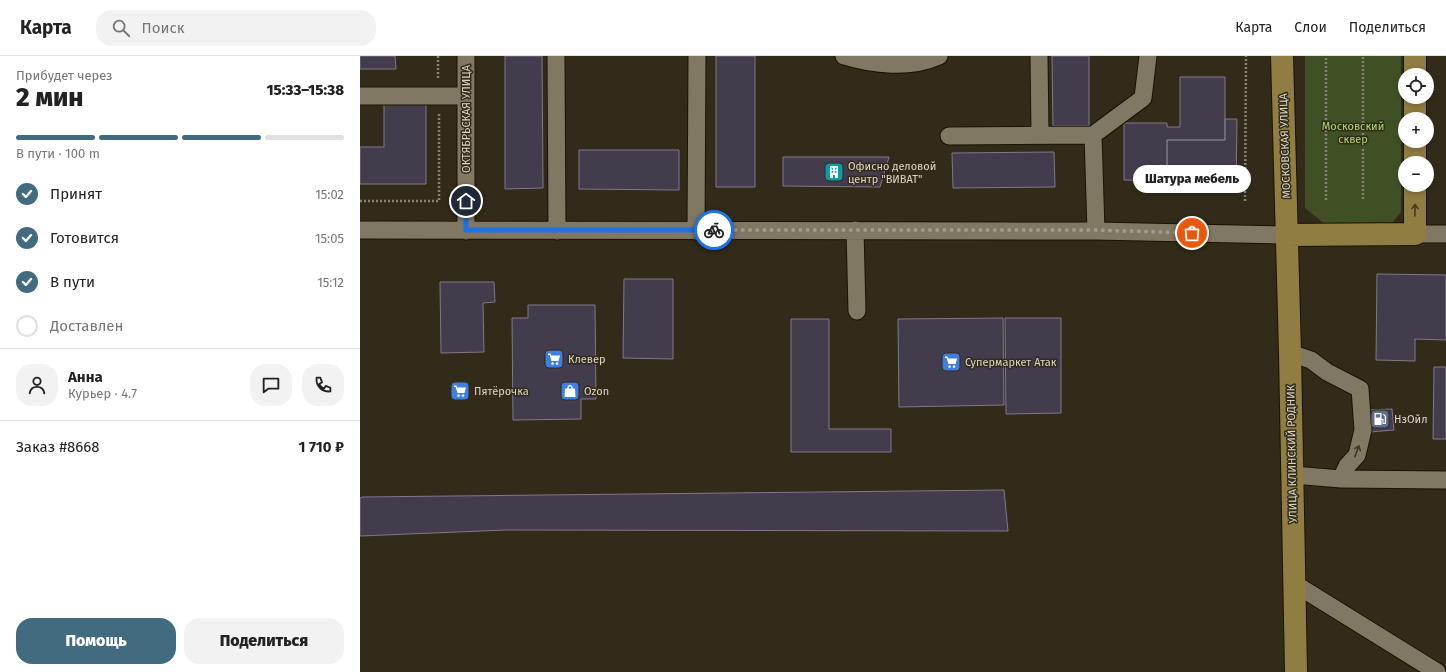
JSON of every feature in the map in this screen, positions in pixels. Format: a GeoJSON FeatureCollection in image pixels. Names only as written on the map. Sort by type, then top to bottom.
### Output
{"type":"FeatureCollection","features":[{"type":"Feature","properties":{"kind":"main road","name":"МОСКОВСКАЯ УЛИЦА"},"geometry":{"type":"LineString","coordinates":[[1282,56],[1287,235]]}},
{"type":"Feature","properties":{"kind":"main road"},"geometry":{"type":"LineString","coordinates":[[1415,56],[1415,68]]}},
{"type":"Feature","properties":{"kind":"main road"},"geometry":{"type":"LineString","coordinates":[[1287,235],[1415,234],[1415,192]]}},
{"type":"Feature","properties":{"kind":"main road","name":"УЛИЦА КЛИНСКИЙ РОДНИК"},"geometry":{"type":"LineString","coordinates":[[1287,235],[1296,672]]}},
{"type":"Feature","properties":{"kind":"street","name":"ОКТЯБРЬСКАЯ УЛИЦА"},"geometry":{"type":"LineString","coordinates":[[466,56],[466,230]]}},
{"type":"Feature","properties":{"kind":"street"},"geometry":{"type":"LineString","coordinates":[[556,56],[557,230]]}},
{"type":"Feature","properties":{"kind":"street"},"geometry":{"type":"LineString","coordinates":[[696,230],[697,56]]}},
{"type":"Feature","properties":{"kind":"street"},"geometry":{"type":"LineString","coordinates":[[844,56],[877,63],[908,64],[939,56]]}},
{"type":"Feature","properties":{"kind":"street"},"geometry":{"type":"LineString","coordinates":[[1039,56],[1040,134]]}},
{"type":"Feature","properties":{"kind":"street"},"geometry":{"type":"LineString","coordinates":[[949,136],[1040,134],[1093,135],[1143,98],[1148,56]]}},
{"type":"Feature","properties":{"kind":"street"},"geometry":{"type":"LineString","coordinates":[[360,96],[466,96]]}},
{"type":"Feature","properties":{"kind":"street"},"geometry":{"type":"LineString","coordinates":[[1093,135],[1096,230]]}},
{"type":"Feature","properties":{"kind":"street"},"geometry":{"type":"LineString","coordinates":[[360,230],[1096,230],[1287,235]]}},
{"type":"Feature","properties":{"kind":"street"},"geometry":{"type":"LineString","coordinates":[[855,230],[857,312]]}},
{"type":"Feature","properties":{"kind":"street"},"geometry":{"type":"LineString","coordinates":[[1415,234],[1446,234]]}},
{"type":"Feature","properties":{"kind":"street"},"geometry":{"type":"LineString","coordinates":[[1290,353],[1311,360],[1327,372],[1360,389],[1363,430],[1357,455],[1348,466],[1341,479]]}},
{"type":"Feature","properties":{"kind":"street"},"geometry":{"type":"LineString","coordinates":[[1293,475],[1341,479],[1446,480]]}},
{"type":"Feature","properties":{"kind":"street"},"geometry":{"type":"LineString","coordinates":[[1295,584],[1436,672]]}},
{"type":"Feature","properties":{"kind":"path"},"geometry":{"type":"LineString","coordinates":[[360,201],[439,200],[438,56]]}},
{"type":"Feature","properties":{"kind":"path"},"geometry":{"type":"LineString","coordinates":[[1245,200],[1246,56]]}},
{"type":"Feature","properties":{"kind":"path"},"geometry":{"type":"LineString","coordinates":[[1326,56],[1326,200]]}},
{"type":"Feature","properties":{"kind":"path"},"geometry":{"type":"LineString","coordinates":[[1363,56],[1363,199]]}},
{"type":"Feature","properties":{"kind":"green space","name":"Московский сквер"},"geometry":{"type":"Polygon","coordinates":[[[1305,56],[1401,56],[1401,68],[1398,68],[1398,104],[1401,104],[1401,112],[1398,112],[1398,148],[1401,148],[1401,156],[1398,156],[1398,192],[1401,192],[1401,212],[1391,224],[1326,225],[1305,208],[1305,56]]]}},
{"type":"Feature","properties":{"kind":"building"},"geometry":{"type":"Polygon","coordinates":[[[360,56],[395,56],[396,69],[360,69],[360,56]]]}},
{"type":"Feature","properties":{"kind":"building"},"geometry":{"type":"Polygon","coordinates":[[[505,56],[542,56],[543,188],[505,189],[505,56]]]}},
{"type":"Feature","properties":{"kind":"building"},"geometry":{"type":"Polygon","coordinates":[[[716,56],[755,56],[755,187],[716,187],[716,56]]]}},
{"type":"Feature","properties":{"kind":"building"},"geometry":{"type":"Polygon","coordinates":[[[1052,56],[1089,56],[1089,126],[1053,126],[1052,56]]]}},
{"type":"Feature","properties":{"kind":"building"},"geometry":{"type":"Polygon","coordinates":[[[1180,77],[1225,77],[1225,140],[1167,140],[1167,181],[1124,180],[1124,123],[1167,123],[1167,127],[1180,127],[1180,77]]]}},
{"type":"Feature","properties":{"kind":"building"},"geometry":{"type":"Polygon","coordinates":[[[384,101],[426,101],[426,184],[360,184],[360,147],[384,147],[384,101]]]}},
{"type":"Feature","properties":{"kind":"building"},"geometry":{"type":"Polygon","coordinates":[[[1225,119],[1237,119],[1236,190],[1167,190],[1167,140],[1225,140],[1225,119]]]}},
{"type":"Feature","properties":{"kind":"building"},"geometry":{"type":"Polygon","coordinates":[[[579,150],[679,150],[679,190],[579,189],[579,150]]]}},
{"type":"Feature","properties":{"kind":"building"},"geometry":{"type":"Polygon","coordinates":[[[1054,152],[1055,187],[953,188],[952,153],[1054,152]]]}},
{"type":"Feature","properties":{"kind":"building","name":"Офисно деловой центр \"ВИВАТ\""},"geometry":{"type":"Polygon","coordinates":[[[783,157],[889,157],[880,187],[783,186],[783,157]]]}},
{"type":"Feature","properties":{"kind":"building"},"geometry":{"type":"Polygon","coordinates":[[[1377,274],[1446,275],[1446,340],[1415,339],[1415,361],[1376,360],[1377,274]]]}},
{"type":"Feature","properties":{"kind":"building"},"geometry":{"type":"Polygon","coordinates":[[[624,279],[673,279],[673,359],[623,358],[624,279]]]}},
{"type":"Feature","properties":{"kind":"building"},"geometry":{"type":"Polygon","coordinates":[[[440,282],[494,282],[495,302],[483,303],[484,352],[441,353],[440,282]]]}},
{"type":"Feature","properties":{"kind":"building","name":"Клевер"},"geometry":{"type":"Polygon","coordinates":[[[528,305],[595,305],[596,399],[581,399],[581,419],[513,420],[512,318],[528,318],[528,305]]]}},
{"type":"Feature","properties":{"kind":"building","name":"Супермаркет Атак"},"geometry":{"type":"Polygon","coordinates":[[[1003,318],[1004,405],[899,407],[898,319],[1003,318]]]}},
{"type":"Feature","properties":{"kind":"building"},"geometry":{"type":"Polygon","coordinates":[[[1005,318],[1061,318],[1061,413],[1006,414],[1005,318]]]}},
{"type":"Feature","properties":{"kind":"building"},"geometry":{"type":"Polygon","coordinates":[[[791,319],[829,319],[829,429],[891,429],[891,452],[791,452],[791,319]]]}},
{"type":"Feature","properties":{"kind":"building"},"geometry":{"type":"Polygon","coordinates":[[[1434,367],[1446,367],[1446,439],[1433,439],[1434,367]]]}},
{"type":"Feature","properties":{"kind":"building"},"geometry":{"type":"Polygon","coordinates":[[[1392,409],[1394,430],[1370,432],[1369,410],[1392,409]]]}},
{"type":"Feature","properties":{"kind":"building"},"geometry":{"type":"Polygon","coordinates":[[[1004,490],[1008,531],[506,530],[360,536],[360,498],[362,497],[1004,490]]]}},
{"type":"Feature","properties":{"kind":"way so far"},"geometry":{"type":"LineString","coordinates":[[714,230],[1096,230],[1192,233]]}},
{"type":"Feature","properties":{"kind":"place","name":"Офисно деловой центр \"ВИВАТ\""},"geometry":{"type":"Point","coordinates":[834,172]}},
{"type":"Feature","properties":{"kind":"place","name":"Шатура мебель"},"geometry":{"type":"Point","coordinates":[1192,233]}},
{"type":"Feature","properties":{"kind":"place","name":"Клевер"},"geometry":{"type":"Point","coordinates":[554,359]}},
{"type":"Feature","properties":{"kind":"place","name":"Супермаркет Атак"},"geometry":{"type":"Point","coordinates":[951,362]}},
{"type":"Feature","properties":{"kind":"place","name":"Пятёрочка"},"geometry":{"type":"Point","coordinates":[460,391]}},
{"type":"Feature","properties":{"kind":"place","name":"Ozon"},"geometry":{"type":"Point","coordinates":[570,391]}},
{"type":"Feature","properties":{"kind":"place","name":"НзОйл"},"geometry":{"type":"Point","coordinates":[1380,419]}},
{"type":"Feature","properties":{"kind":"route"},"geometry":{"type":"LineString","coordinates":[[466,201],[466,230],[714,230]]}}]}
